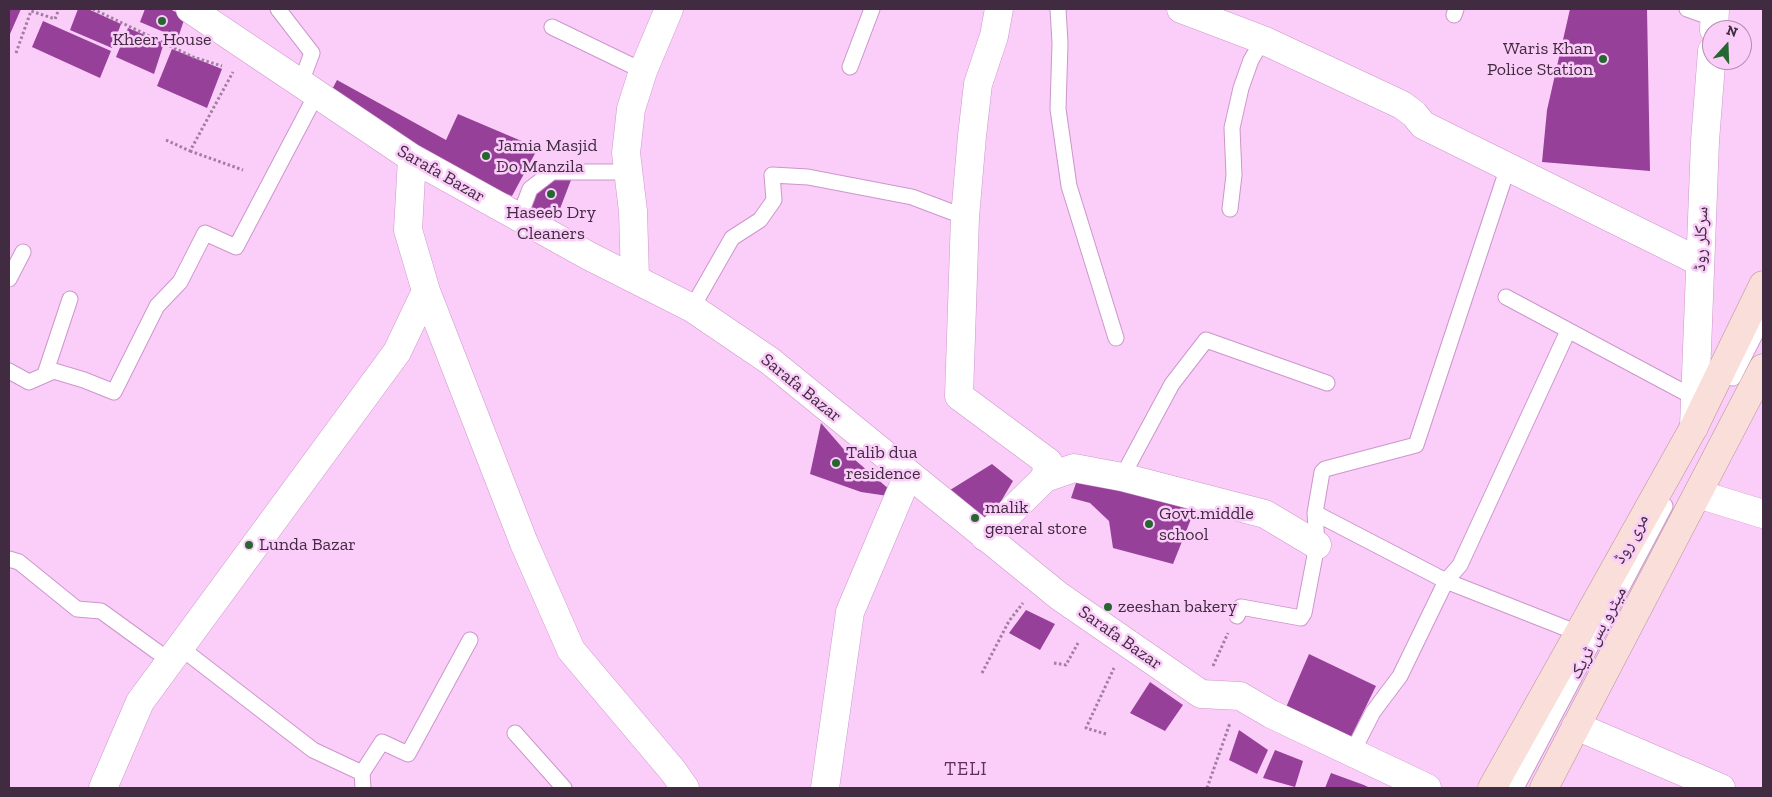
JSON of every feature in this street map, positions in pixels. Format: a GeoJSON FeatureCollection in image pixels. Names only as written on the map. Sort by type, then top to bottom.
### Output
{"type":"FeatureCollection","features":[{"type":"Feature","properties":{"kind":"main road","name":"مری روڈ"},"geometry":{"type":"LineString","coordinates":[[1492,788],[1694,427],[1763,285]]}},
{"type":"Feature","properties":{"kind":"main road"},"geometry":{"type":"LineString","coordinates":[[1544,788],[1763,368]]}},
{"type":"Feature","properties":{"kind":"street","name":"Sarafa Bazar"},"geometry":{"type":"LineString","coordinates":[[190,9],[412,158],[519,218],[692,308],[770,361],[908,475],[1041,581],[1201,694]]}},
{"type":"Feature","properties":{"kind":"street"},"geometry":{"type":"LineString","coordinates":[[635,278],[633,211],[626,153],[632,109],[643,70],[669,9]]}},
{"type":"Feature","properties":{"kind":"street"},"geometry":{"type":"LineString","coordinates":[[999,9],[994,36],[978,84],[965,217],[959,396],[1048,462],[1045,478]]}},
{"type":"Feature","properties":{"kind":"street"},"geometry":{"type":"LineString","coordinates":[[1181,9],[1263,40],[1402,106],[1414,114],[1423,125],[1700,262]]}},
{"type":"Feature","properties":{"kind":"street","name":"سرکلر روڈ"},"geometry":{"type":"LineString","coordinates":[[1694,427],[1705,141],[1711,70]]}},
{"type":"Feature","properties":{"kind":"street"},"geometry":{"type":"LineString","coordinates":[[412,158],[408,230],[426,291],[524,543],[570,650],[673,771],[685,788]]}},
{"type":"Feature","properties":{"kind":"street"},"geometry":{"type":"LineString","coordinates":[[103,788],[140,702],[397,352],[426,291]]}},
{"type":"Feature","properties":{"kind":"street"},"geometry":{"type":"LineString","coordinates":[[985,537],[1045,478],[1074,468],[1122,477],[1265,514],[1317,545]]}},
{"type":"Feature","properties":{"kind":"street"},"geometry":{"type":"LineString","coordinates":[[826,788],[850,612],[908,475]]}},
{"type":"Feature","properties":{"kind":"street"},"geometry":{"type":"LineString","coordinates":[[1698,494],[1763,514]]}},
{"type":"Feature","properties":{"kind":"street"},"geometry":{"type":"LineString","coordinates":[[1201,694],[1240,696],[1271,714],[1427,788]]}},
{"type":"Feature","properties":{"kind":"street"},"geometry":{"type":"LineString","coordinates":[[1576,726],[1721,788]]}},
{"type":"Feature","properties":{"kind":"lane"},"geometry":{"type":"LineString","coordinates":[[9,371],[29,382],[54,371],[114,392],[157,306],[180,282],[205,233],[236,247],[308,90],[312,53],[278,9]]}},
{"type":"Feature","properties":{"kind":"lane"},"geometry":{"type":"LineString","coordinates":[[850,67],[872,9]]}},
{"type":"Feature","properties":{"kind":"lane"},"geometry":{"type":"LineString","coordinates":[[1058,9],[1060,43],[1058,109],[1069,186],[1116,338]]}},
{"type":"Feature","properties":{"kind":"lane"},"geometry":{"type":"LineString","coordinates":[[1687,9],[1714,19]]}},
{"type":"Feature","properties":{"kind":"lane"},"geometry":{"type":"LineString","coordinates":[[552,27],[643,70]]}},
{"type":"Feature","properties":{"kind":"lane"},"geometry":{"type":"LineString","coordinates":[[1230,209],[1234,175],[1232,128],[1241,88],[1251,60],[1263,40]]}},
{"type":"Feature","properties":{"kind":"lane"},"geometry":{"type":"LineString","coordinates":[[1237,616],[1241,607],[1301,618],[1304,613],[1317,545],[1315,513],[1320,476],[1325,469],[1416,445],[1508,167]]}},
{"type":"Feature","properties":{"kind":"lane"},"geometry":{"type":"LineString","coordinates":[[519,218],[530,189],[552,172],[628,172]]}},
{"type":"Feature","properties":{"kind":"lane"},"geometry":{"type":"LineString","coordinates":[[692,308],[732,238],[760,220],[774,200],[772,175],[808,177],[912,197],[965,217]]}},
{"type":"Feature","properties":{"kind":"lane"},"geometry":{"type":"LineString","coordinates":[[9,279],[23,252]]}},
{"type":"Feature","properties":{"kind":"lane"},"geometry":{"type":"LineString","coordinates":[[1506,297],[1695,398]]}},
{"type":"Feature","properties":{"kind":"lane"},"geometry":{"type":"LineString","coordinates":[[46,374],[70,299]]}},
{"type":"Feature","properties":{"kind":"lane","name":"میٹرو بس ٹریک"},"geometry":{"type":"LineString","coordinates":[[1516,788],[1763,319]]}},
{"type":"Feature","properties":{"kind":"lane"},"geometry":{"type":"LineString","coordinates":[[1352,753],[1373,712],[1400,676],[1446,581],[1460,565],[1568,331]]}},
{"type":"Feature","properties":{"kind":"lane"},"geometry":{"type":"LineString","coordinates":[[1122,477],[1172,384],[1206,340],[1326,383]]}},
{"type":"Feature","properties":{"kind":"lane"},"geometry":{"type":"LineString","coordinates":[[1315,513],[1446,581],[1578,633]]}},
{"type":"Feature","properties":{"kind":"lane"},"geometry":{"type":"LineString","coordinates":[[9,559],[20,562],[77,609],[101,611],[175,654],[312,750],[363,781],[382,742],[408,754],[470,640]]}},
{"type":"Feature","properties":{"kind":"lane"},"geometry":{"type":"LineString","coordinates":[[515,734],[564,788]]}},
{"type":"Feature","properties":{"kind":"path"},"geometry":{"type":"LineString","coordinates":[[16,53],[31,11],[55,19],[59,9]]}},
{"type":"Feature","properties":{"kind":"path"},"geometry":{"type":"LineString","coordinates":[[93,9],[193,56],[234,70],[190,151]]}},
{"type":"Feature","properties":{"kind":"path"},"geometry":{"type":"LineString","coordinates":[[166,140],[190,151],[243,170]]}},
{"type":"Feature","properties":{"kind":"path"},"geometry":{"type":"LineString","coordinates":[[982,673],[1009,621],[1041,581]]}},
{"type":"Feature","properties":{"kind":"path"},"geometry":{"type":"LineString","coordinates":[[1201,694],[1237,616]]}},
{"type":"Feature","properties":{"kind":"path"},"geometry":{"type":"LineString","coordinates":[[1054,663],[1066,665],[1092,618]]}},
{"type":"Feature","properties":{"kind":"path"},"geometry":{"type":"LineString","coordinates":[[1106,734],[1086,728],[1126,642]]}},
{"type":"Feature","properties":{"kind":"path"},"geometry":{"type":"LineString","coordinates":[[1207,788],[1240,696]]}},
{"type":"Feature","properties":{"kind":"building"},"geometry":{"type":"Polygon","coordinates":[[[9,9],[21,9],[10,34],[9,33],[9,9]]]}},
{"type":"Feature","properties":{"kind":"building"},"geometry":{"type":"Polygon","coordinates":[[[78,9],[88,9],[121,24],[112,48],[70,30],[78,9]]]}},
{"type":"Feature","properties":{"kind":"building"},"geometry":{"type":"Polygon","coordinates":[[[145,9],[170,9],[185,17],[178,38],[140,22],[145,9]]]}},
{"type":"Feature","properties":{"kind":"building","name":"Waris Khan Police Station"},"geometry":{"type":"Polygon","coordinates":[[[1570,9],[1647,9],[1650,171],[1542,162],[1547,110],[1570,9]]]}},
{"type":"Feature","properties":{"kind":"building"},"geometry":{"type":"Polygon","coordinates":[[[43,21],[111,51],[100,78],[32,47],[43,21]]]}},
{"type":"Feature","properties":{"kind":"building"},"geometry":{"type":"Polygon","coordinates":[[[128,28],[164,43],[154,74],[116,57],[128,28]]]}},
{"type":"Feature","properties":{"kind":"building"},"geometry":{"type":"Polygon","coordinates":[[[172,49],[222,69],[207,108],[157,86],[172,49]]]}},
{"type":"Feature","properties":{"kind":"building","name":"Jamia Masjid Do Manzila"},"geometry":{"type":"Polygon","coordinates":[[[337,80],[446,140],[458,114],[538,148],[512,196],[435,165],[327,99],[337,80]]]}},
{"type":"Feature","properties":{"kind":"building","name":"Haseeb Dry Cleaners"},"geometry":{"type":"Polygon","coordinates":[[[545,178],[571,180],[553,227],[529,207],[545,178]]]}},
{"type":"Feature","properties":{"kind":"building","name":"Talib dua residence"},"geometry":{"type":"Polygon","coordinates":[[[821,423],[847,453],[890,490],[888,496],[861,492],[810,474],[821,423]]]}},
{"type":"Feature","properties":{"kind":"building"},"geometry":{"type":"Polygon","coordinates":[[[992,464],[1013,481],[987,525],[942,495],[992,464]]]}},
{"type":"Feature","properties":{"kind":"building","name":"Govt.middle school"},"geometry":{"type":"Polygon","coordinates":[[[1077,480],[1195,509],[1173,564],[1113,548],[1109,521],[1090,503],[1071,498],[1077,480]]]}},
{"type":"Feature","properties":{"kind":"building"},"geometry":{"type":"Polygon","coordinates":[[[1026,610],[1055,624],[1040,650],[1009,633],[1026,610]]]}},
{"type":"Feature","properties":{"kind":"building"},"geometry":{"type":"Polygon","coordinates":[[[1309,654],[1376,686],[1349,741],[1284,712],[1309,654]]]}},
{"type":"Feature","properties":{"kind":"building"},"geometry":{"type":"Polygon","coordinates":[[[1150,682],[1183,705],[1165,731],[1130,713],[1150,682]]]}},
{"type":"Feature","properties":{"kind":"building"},"geometry":{"type":"Polygon","coordinates":[[[1239,730],[1268,750],[1257,774],[1229,760],[1239,730]]]}},
{"type":"Feature","properties":{"kind":"building"},"geometry":{"type":"Polygon","coordinates":[[[1275,750],[1303,761],[1295,787],[1263,778],[1275,750]]]}},
{"type":"Feature","properties":{"kind":"building"},"geometry":{"type":"Polygon","coordinates":[[[1331,773],[1364,785],[1370,788],[1325,788],[1331,773]]]}},
{"type":"Feature","properties":{"kind":"place","name":"Kheer House"},"geometry":{"type":"Point","coordinates":[162,21]}},
{"type":"Feature","properties":{"kind":"place","name":"Waris Khan Police Station"},"geometry":{"type":"Point","coordinates":[1603,59]}},
{"type":"Feature","properties":{"kind":"place","name":"Jamia Masjid Do Manzila"},"geometry":{"type":"Point","coordinates":[486,156]}},
{"type":"Feature","properties":{"kind":"place","name":"Haseeb Dry Cleaners"},"geometry":{"type":"Point","coordinates":[551,194]}},
{"type":"Feature","properties":{"kind":"place","name":"Talib dua residence"},"geometry":{"type":"Point","coordinates":[836,463]}},
{"type":"Feature","properties":{"kind":"place","name":"malik general store"},"geometry":{"type":"Point","coordinates":[975,518]}},
{"type":"Feature","properties":{"kind":"place","name":"Govt.middle school"},"geometry":{"type":"Point","coordinates":[1149,524]}},
{"type":"Feature","properties":{"kind":"place","name":"Lunda Bazar"},"geometry":{"type":"Point","coordinates":[249,545]}},
{"type":"Feature","properties":{"kind":"place","name":"zeeshan bakery"},"geometry":{"type":"Point","coordinates":[1108,607]}},
{"type":"Feature","properties":{"kind":"district","name":"TELI"},"geometry":{"type":"Point","coordinates":[966,770]}}]}
